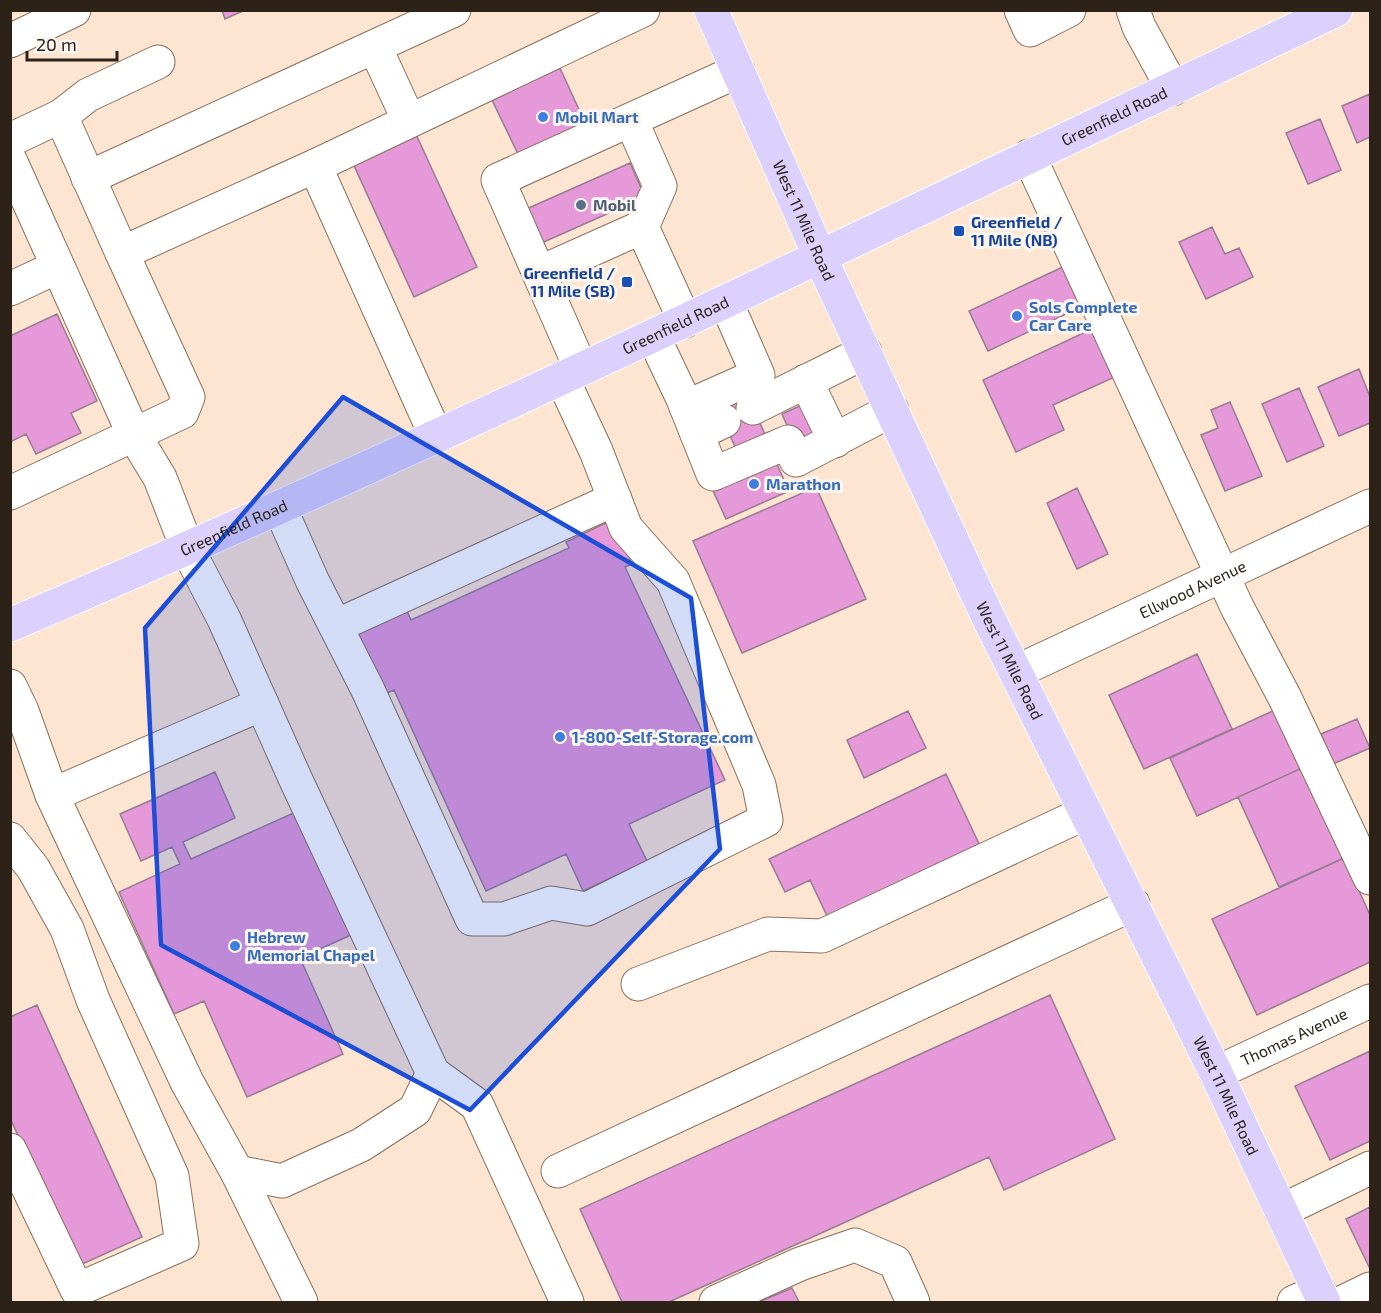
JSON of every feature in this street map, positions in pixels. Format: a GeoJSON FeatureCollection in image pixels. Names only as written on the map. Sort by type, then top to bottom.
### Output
{"type":"FeatureCollection","features":[{"type":"Feature","properties":{"kind":"main road","name":"West 11 Mile Road"},"geometry":{"type":"LineString","coordinates":[[711,10],[820,257],[891,410],[1085,813],[1133,904],[1216,1073],[1320,1300]]}},
{"type":"Feature","properties":{"kind":"main road","name":"Greenfield Road"},"geometry":{"type":"LineString","coordinates":[[10,625],[188,550],[653,336],[1336,10]]}},
{"type":"Feature","properties":{"kind":"street"},"geometry":{"type":"LineString","coordinates":[[10,41],[74,10]]}},
{"type":"Feature","properties":{"kind":"street"},"geometry":{"type":"LineString","coordinates":[[88,178],[454,10]]}},
{"type":"Feature","properties":{"kind":"street"},"geometry":{"type":"LineString","coordinates":[[122,253],[409,121],[586,23],[643,10]]}},
{"type":"Feature","properties":{"kind":"street"},"geometry":{"type":"LineString","coordinates":[[1021,10],[1030,30],[1070,10]]}},
{"type":"Feature","properties":{"kind":"street"},"geometry":{"type":"LineString","coordinates":[[1133,10],[1139,27],[1173,88]]}},
{"type":"Feature","properties":{"kind":"street"},"geometry":{"type":"LineString","coordinates":[[375,46],[409,121]]}},
{"type":"Feature","properties":{"kind":"street"},"geometry":{"type":"LineString","coordinates":[[10,140],[61,116],[88,95],[158,62]]}},
{"type":"Feature","properties":{"kind":"street"},"geometry":{"type":"LineString","coordinates":[[280,508],[368,690],[472,919],[504,919],[551,903],[587,909],[766,820],[759,785],[673,582],[626,528],[596,451],[538,273],[498,180],[738,71]]}},
{"type":"Feature","properties":{"kind":"street"},"geometry":{"type":"LineString","coordinates":[[10,493],[182,412],[188,397],[61,116]]}},
{"type":"Feature","properties":{"kind":"street"},"geometry":{"type":"LineString","coordinates":[[538,273],[642,227],[660,186],[631,120]]}},
{"type":"Feature","properties":{"kind":"street"},"geometry":{"type":"LineString","coordinates":[[1029,156],[1222,574],[1371,878]]}},
{"type":"Feature","properties":{"kind":"street"},"geometry":{"type":"LineString","coordinates":[[10,160],[134,435],[160,478],[188,550],[224,619],[433,1073],[477,1105],[567,1302]]}},
{"type":"Feature","properties":{"kind":"street"},"geometry":{"type":"LineString","coordinates":[[315,166],[435,436]]}},
{"type":"Feature","properties":{"kind":"street"},"geometry":{"type":"LineString","coordinates":[[642,227],[685,321]]}},
{"type":"Feature","properties":{"kind":"street"},"geometry":{"type":"LineString","coordinates":[[10,289],[57,267]]}},
{"type":"Feature","properties":{"kind":"street"},"geometry":{"type":"LineString","coordinates":[[726,302],[760,394],[796,460],[891,410]]}},
{"type":"Feature","properties":{"kind":"street"},"geometry":{"type":"LineString","coordinates":[[653,336],[702,421],[713,474],[788,442]]}},
{"type":"Feature","properties":{"kind":"street"},"geometry":{"type":"LineString","coordinates":[[702,421],[760,394],[806,381],[865,352]]}},
{"type":"Feature","properties":{"kind":"street"},"geometry":{"type":"LineString","coordinates":[[806,381],[835,441]]}},
{"type":"Feature","properties":{"kind":"street"},"geometry":{"type":"LineString","coordinates":[[336,626],[615,500]]}},
{"type":"Feature","properties":{"kind":"street","name":"Ellwood Avenue"},"geometry":{"type":"LineString","coordinates":[[1016,672],[1371,506]]}},
{"type":"Feature","properties":{"kind":"street"},"geometry":{"type":"LineString","coordinates":[[10,686],[22,711],[52,795],[187,1082],[237,1172],[301,1302]]}},
{"type":"Feature","properties":{"kind":"street"},"geometry":{"type":"LineString","coordinates":[[52,795],[262,704]]}},
{"type":"Feature","properties":{"kind":"street"},"geometry":{"type":"LineString","coordinates":[[638,984],[768,934],[822,936],[1085,813]]}},
{"type":"Feature","properties":{"kind":"street"},"geometry":{"type":"LineString","coordinates":[[10,839],[33,868],[67,929],[93,1000],[172,1176],[182,1244],[77,1290],[10,1150]]}},
{"type":"Feature","properties":{"kind":"street"},"geometry":{"type":"LineString","coordinates":[[558,1171],[1133,904]]}},
{"type":"Feature","properties":{"kind":"street","name":"Thomas Avenue"},"geometry":{"type":"LineString","coordinates":[[1216,1073],[1371,1000]]}},
{"type":"Feature","properties":{"kind":"street"},"geometry":{"type":"LineString","coordinates":[[237,1172],[282,1181],[361,1145],[416,1110],[433,1073]]}},
{"type":"Feature","properties":{"kind":"street"},"geometry":{"type":"LineString","coordinates":[[1281,1211],[1371,1168]]}},
{"type":"Feature","properties":{"kind":"street"},"geometry":{"type":"LineString","coordinates":[[716,1302],[800,1264],[855,1245],[895,1262],[913,1302]]}},
{"type":"Feature","properties":{"kind":"street"},"geometry":{"type":"LineString","coordinates":[[1320,1300],[1371,1289]]}},
{"type":"Feature","properties":{"kind":"highlighted area"},"geometry":{"type":"Polygon","coordinates":[[[343,397],[691,598],[720,849],[470,1110],[161,945],[145,628],[343,397]]]}},
{"type":"Feature","properties":{"kind":"building"},"geometry":{"type":"Polygon","coordinates":[[[222,10],[245,10],[225,19],[222,10]]]}},
{"type":"Feature","properties":{"kind":"building"},"geometry":{"type":"Polygon","coordinates":[[[560,68],[586,125],[519,156],[492,100],[560,68]]]}},
{"type":"Feature","properties":{"kind":"building"},"geometry":{"type":"Polygon","coordinates":[[[1370,94],[1370,137],[1357,143],[1342,106],[1370,94]]]}},
{"type":"Feature","properties":{"kind":"building"},"geometry":{"type":"Polygon","coordinates":[[[1320,119],[1341,170],[1308,184],[1286,133],[1320,119]]]}},
{"type":"Feature","properties":{"kind":"building"},"geometry":{"type":"Polygon","coordinates":[[[414,130],[477,267],[414,297],[351,159],[414,130]]]}},
{"type":"Feature","properties":{"kind":"building"},"geometry":{"type":"Polygon","coordinates":[[[630,163],[645,197],[537,245],[522,211],[630,163]]]}},
{"type":"Feature","properties":{"kind":"building"},"geometry":{"type":"Polygon","coordinates":[[[1212,227],[1225,254],[1239,248],[1253,277],[1206,299],[1179,242],[1212,227]]]}},
{"type":"Feature","properties":{"kind":"building"},"geometry":{"type":"Polygon","coordinates":[[[1067,265],[1085,305],[988,351],[969,311],[1067,265]]]}},
{"type":"Feature","properties":{"kind":"building"},"geometry":{"type":"Polygon","coordinates":[[[57,314],[97,401],[71,413],[81,433],[36,454],[26,434],[10,442],[10,336],[57,314]]]}},
{"type":"Feature","properties":{"kind":"building"},"geometry":{"type":"Polygon","coordinates":[[[1094,328],[1117,376],[1053,405],[1064,430],[1016,452],[983,380],[1094,328]]]}},
{"type":"Feature","properties":{"kind":"building"},"geometry":{"type":"Polygon","coordinates":[[[1359,369],[1370,397],[1370,423],[1339,436],[1318,387],[1359,369]]]}},
{"type":"Feature","properties":{"kind":"building"},"geometry":{"type":"Polygon","coordinates":[[[743,386],[769,443],[739,456],[714,399],[743,386]]]}},
{"type":"Feature","properties":{"kind":"building"},"geometry":{"type":"Polygon","coordinates":[[[1299,388],[1324,446],[1287,462],[1262,404],[1299,388]]]}},
{"type":"Feature","properties":{"kind":"building"},"geometry":{"type":"Polygon","coordinates":[[[808,402],[821,432],[795,443],[782,414],[808,402]]]}},
{"type":"Feature","properties":{"kind":"building"},"geometry":{"type":"Polygon","coordinates":[[[1230,402],[1262,476],[1225,491],[1201,435],[1218,428],[1211,410],[1230,402]]]}},
{"type":"Feature","properties":{"kind":"building"},"geometry":{"type":"Polygon","coordinates":[[[772,453],[789,491],[726,519],[709,482],[772,453]]]}},
{"type":"Feature","properties":{"kind":"building"},"geometry":{"type":"Polygon","coordinates":[[[816,487],[866,599],[742,653],[693,541],[816,487]]]}},
{"type":"Feature","properties":{"kind":"building"},"geometry":{"type":"Polygon","coordinates":[[[1077,488],[1108,554],[1077,569],[1047,503],[1077,488]]]}},
{"type":"Feature","properties":{"kind":"building","name":"1-800-Self-Storage.com"},"geometry":{"type":"Polygon","coordinates":[[[612,520],[632,564],[625,567],[725,780],[629,824],[647,861],[583,891],[566,854],[486,891],[394,690],[385,694],[358,634],[407,611],[411,620],[569,548],[566,542],[612,520]]]}},
{"type":"Feature","properties":{"kind":"building"},"geometry":{"type":"Polygon","coordinates":[[[1197,654],[1232,729],[1144,769],[1109,695],[1197,654]]]}},
{"type":"Feature","properties":{"kind":"building"},"geometry":{"type":"Polygon","coordinates":[[[1275,710],[1302,768],[1197,816],[1170,758],[1275,710]]]}},
{"type":"Feature","properties":{"kind":"building"},"geometry":{"type":"Polygon","coordinates":[[[908,711],[926,748],[864,778],[847,740],[908,711]]]}},
{"type":"Feature","properties":{"kind":"building"},"geometry":{"type":"Polygon","coordinates":[[[1357,719],[1370,748],[1333,764],[1321,734],[1357,719]]]}},
{"type":"Feature","properties":{"kind":"building"},"geometry":{"type":"Polygon","coordinates":[[[1302,768],[1344,858],[1279,887],[1238,797],[1302,768]]]}},
{"type":"Feature","properties":{"kind":"building","name":"Hebrew Memorial Chapel"},"geometry":{"type":"Polygon","coordinates":[[[215,772],[235,818],[183,842],[191,859],[298,811],[353,934],[300,958],[343,1054],[247,1097],[204,1001],[174,1014],[119,892],[180,864],[172,847],[141,861],[120,814],[215,772]]]}},
{"type":"Feature","properties":{"kind":"building"},"geometry":{"type":"Polygon","coordinates":[[[946,774],[981,848],[829,920],[810,880],[785,892],[769,859],[946,774]]]}},
{"type":"Feature","properties":{"kind":"building"},"geometry":{"type":"Polygon","coordinates":[[[1344,858],[1370,915],[1370,962],[1257,1015],[1212,919],[1344,858]]]}},
{"type":"Feature","properties":{"kind":"building"},"geometry":{"type":"Polygon","coordinates":[[[1050,995],[1115,1139],[1004,1190],[989,1157],[669,1302],[622,1302],[580,1209],[1050,995]]]}},
{"type":"Feature","properties":{"kind":"building"},"geometry":{"type":"Polygon","coordinates":[[[37,1005],[142,1237],[78,1266],[10,1118],[10,1017],[37,1005]]]}},
{"type":"Feature","properties":{"kind":"building"},"geometry":{"type":"Polygon","coordinates":[[[1370,1051],[1370,1141],[1330,1160],[1295,1086],[1370,1051]]]}},
{"type":"Feature","properties":{"kind":"building"},"geometry":{"type":"Polygon","coordinates":[[[1370,1207],[1370,1269],[1346,1219],[1370,1207]]]}},
{"type":"Feature","properties":{"kind":"building"},"geometry":{"type":"Polygon","coordinates":[[[792,1288],[799,1302],[759,1302],[792,1288]]]}},
{"type":"Feature","properties":{"kind":"place","name":"Mobil Mart"},"geometry":{"type":"Point","coordinates":[543,117]}},
{"type":"Feature","properties":{"kind":"place","name":"Mobil"},"geometry":{"type":"Point","coordinates":[581,205]}},
{"type":"Feature","properties":{"kind":"place","name":"Greenfield / 11 Mile (NB)"},"geometry":{"type":"Point","coordinates":[959,231]}},
{"type":"Feature","properties":{"kind":"place","name":"Greenfield / 11 Mile (SB)"},"geometry":{"type":"Point","coordinates":[627,282]}},
{"type":"Feature","properties":{"kind":"place","name":"Sols Complete Car Care"},"geometry":{"type":"Point","coordinates":[1017,316]}},
{"type":"Feature","properties":{"kind":"place","name":"Marathon"},"geometry":{"type":"Point","coordinates":[754,484]}},
{"type":"Feature","properties":{"kind":"place","name":"1-800-Self-Storage.com"},"geometry":{"type":"Point","coordinates":[560,737]}},
{"type":"Feature","properties":{"kind":"place","name":"Hebrew Memorial Chapel"},"geometry":{"type":"Point","coordinates":[235,946]}}]}
